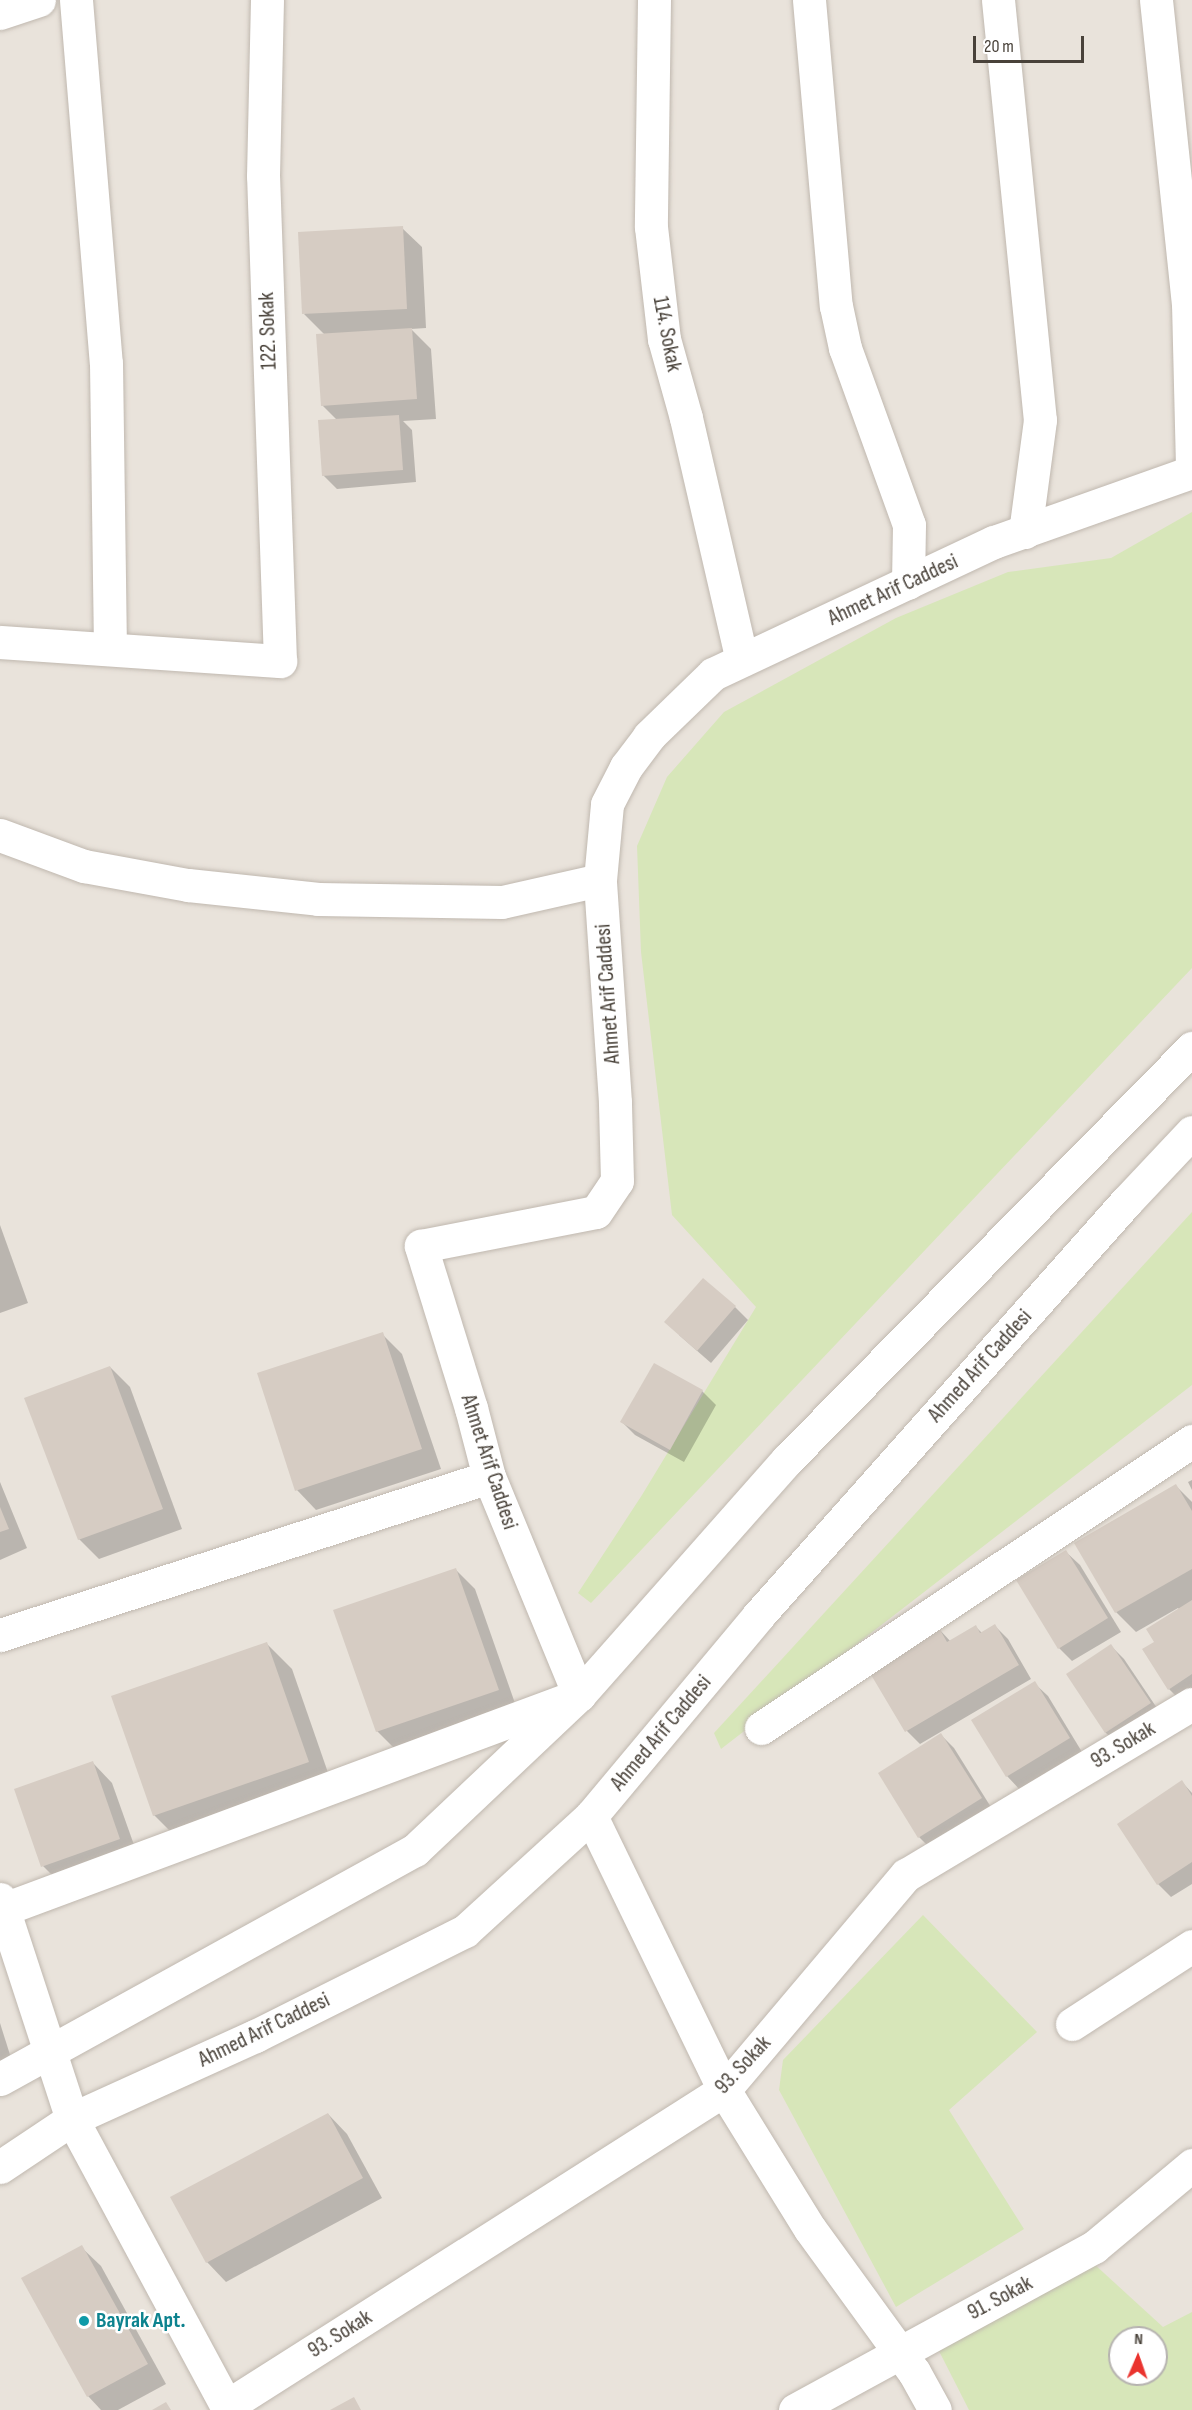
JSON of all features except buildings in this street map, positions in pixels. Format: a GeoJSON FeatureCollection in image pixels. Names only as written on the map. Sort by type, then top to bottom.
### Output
{"type":"FeatureCollection","features":[{"type":"Feature","properties":{"kind":"street"},"geometry":{"type":"LineString","coordinates":[[0,13],[39,0]]}},
{"type":"Feature","properties":{"kind":"street"},"geometry":{"type":"LineString","coordinates":[[0,642],[110,648],[106,363],[76,0]]}},
{"type":"Feature","properties":{"kind":"street","name":"122. Sokak"},"geometry":{"type":"LineString","coordinates":[[110,648],[280,661],[263,176],[267,0]]}},
{"type":"Feature","properties":{"kind":"street","name":"114. Sokak"},"geometry":{"type":"LineString","coordinates":[[654,0],[651,227],[663,339],[686,418],[742,660]]}},
{"type":"Feature","properties":{"kind":"street"},"geometry":{"type":"LineString","coordinates":[[809,0],[836,306],[845,348],[909,525],[908,583]]}},
{"type":"Feature","properties":{"kind":"street"},"geometry":{"type":"LineString","coordinates":[[998,0],[1040,420],[1025,532]]}},
{"type":"Feature","properties":{"kind":"street"},"geometry":{"type":"LineString","coordinates":[[1156,0],[1188,303],[1192,472]]}},
{"type":"Feature","properties":{"kind":"street","name":"Ahmet Arif Caddesi"},"geometry":{"type":"LineString","coordinates":[[579,1695],[489,1477],[471,1408],[421,1246],[596,1212],[617,1181],[615,1102],[600,880],[607,804],[626,767],[649,736],[713,674],[994,542],[1192,472]]}},
{"type":"Feature","properties":{"kind":"street"},"geometry":{"type":"LineString","coordinates":[[0,835],[84,866],[188,885],[318,898],[502,902],[600,880]]}},
{"type":"Feature","properties":{"kind":"street"},"geometry":{"type":"LineString","coordinates":[[0,2079],[415,1850],[579,1695],[787,1460],[1192,1048]]}},
{"type":"Feature","properties":{"kind":"street","name":"Ahmed Arif Caddesi"},"geometry":{"type":"LineString","coordinates":[[0,2167],[72,2119],[255,2036],[465,1930],[591,1816],[758,1616],[1118,1211],[1192,1132]]}},
{"type":"Feature","properties":{"kind":"street"},"geometry":{"type":"LineString","coordinates":[[760,1728],[1192,1441]]}},
{"type":"Feature","properties":{"kind":"street"},"geometry":{"type":"LineString","coordinates":[[0,1635],[489,1477]]}},
{"type":"Feature","properties":{"kind":"street"},"geometry":{"type":"LineString","coordinates":[[228,2408],[72,2119],[2,1904],[579,1695]]}},
{"type":"Feature","properties":{"kind":"street","name":"93. Sokak"},"geometry":{"type":"LineString","coordinates":[[228,2408],[724,2090],[906,1875],[1192,1704]]}},
{"type":"Feature","properties":{"kind":"street"},"geometry":{"type":"LineString","coordinates":[[591,1816],[724,2090],[810,2229],[899,2352],[935,2410]]}},
{"type":"Feature","properties":{"kind":"street"},"geometry":{"type":"LineString","coordinates":[[1072,2024],[1192,1946]]}},
{"type":"Feature","properties":{"kind":"street","name":"91. Sokak"},"geometry":{"type":"LineString","coordinates":[[795,2410],[1094,2247],[1192,2165]]}},
{"type":"Feature","properties":{"kind":"shaded area"},"geometry":{"type":"Polygon","coordinates":[[[0,0],[1192,0],[1192,2410],[0,2410],[0,0]]]}},
{"type":"Feature","properties":{"kind":"green space"},"geometry":{"type":"Polygon","coordinates":[[[1192,512],[1192,968],[591,1603],[578,1593],[642,1495],[756,1307],[672,1215],[641,952],[637,846],[667,777],[724,712],[896,618],[1008,572],[1111,558],[1192,512]]]}},
{"type":"Feature","properties":{"kind":"green space"},"geometry":{"type":"Polygon","coordinates":[[[1192,1212],[1192,1385],[721,1749],[714,1733],[1192,1212]]]}},
{"type":"Feature","properties":{"kind":"green space"},"geometry":{"type":"Polygon","coordinates":[[[923,1915],[1037,2032],[949,2110],[1024,2229],[896,2307],[779,2090],[783,2060],[923,1915]]]}},
{"type":"Feature","properties":{"kind":"green space"},"geometry":{"type":"Polygon","coordinates":[[[1093,2263],[1162,2326],[1108,2326],[1108,2386],[1168,2386],[1168,2326],[1165,2326],[1192,2312],[1192,2410],[969,2410],[939,2351],[1093,2263]]]}},
{"type":"Feature","properties":{"kind":"place","name":"Bayrak Apt."},"geometry":{"type":"Point","coordinates":[84,2321]}}]}
